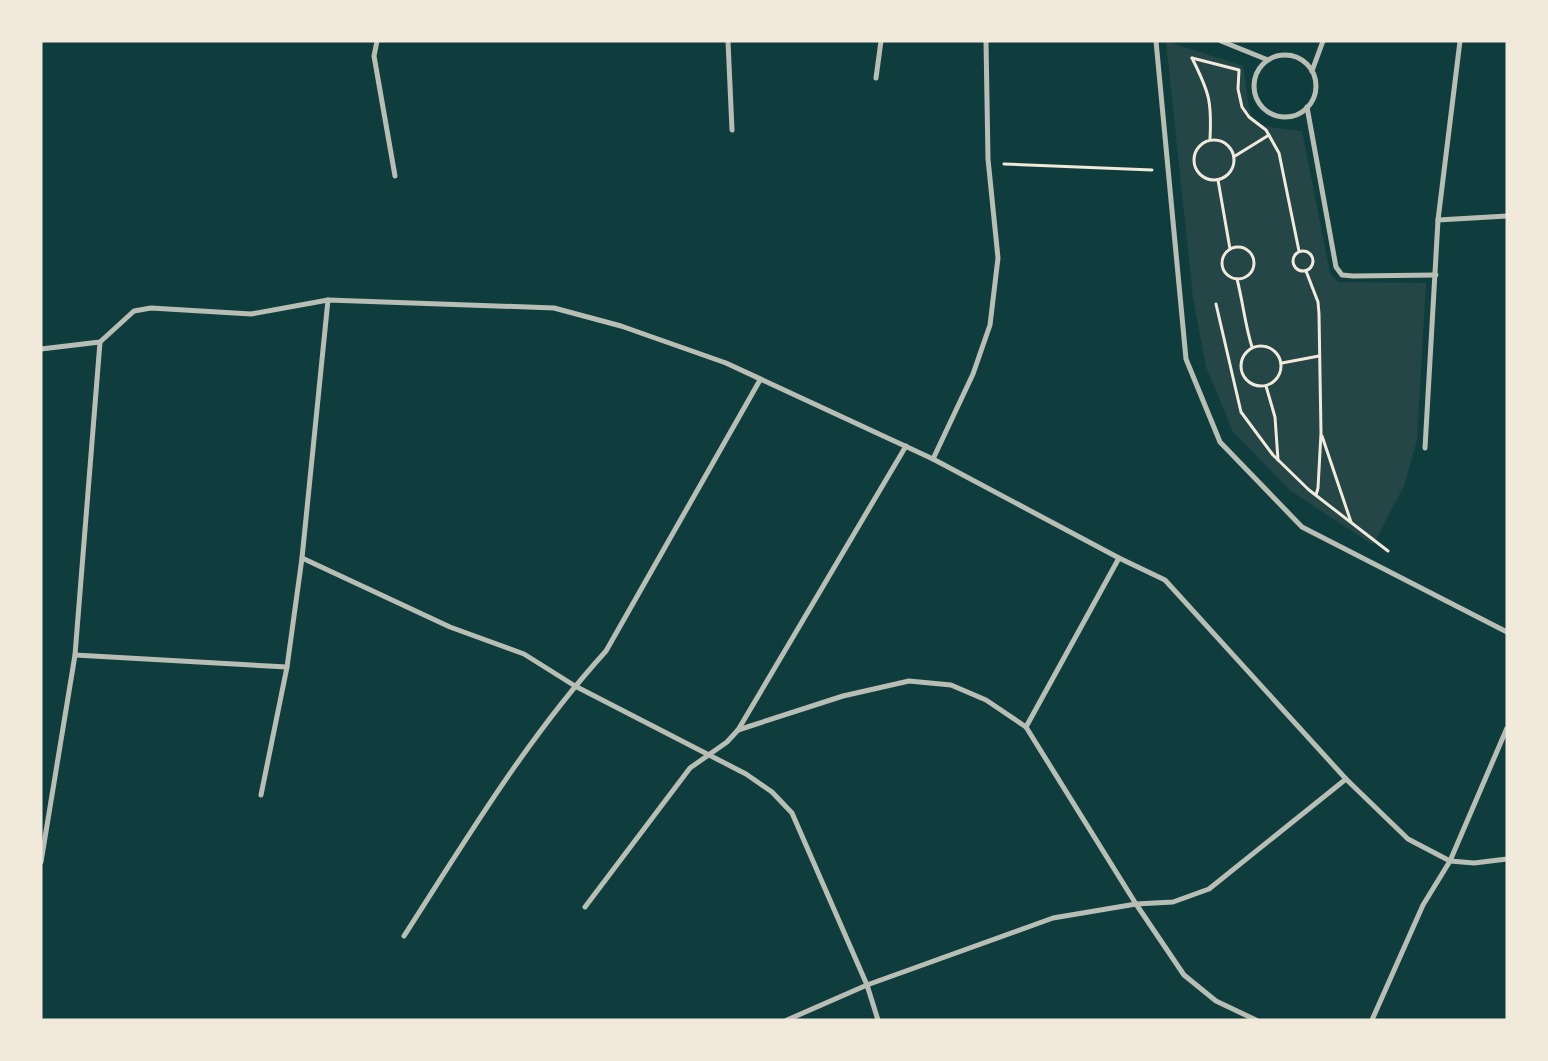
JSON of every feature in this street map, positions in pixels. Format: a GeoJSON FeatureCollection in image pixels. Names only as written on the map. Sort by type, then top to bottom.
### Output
{"type":"FeatureCollection","features":[{"type":"Feature","properties":{"kind":"street"},"geometry":{"type":"LineString","coordinates":[[377,41],[374,56],[394,176]]}},
{"type":"Feature","properties":{"kind":"street"},"geometry":{"type":"LineString","coordinates":[[728,41],[732,130]]}},
{"type":"Feature","properties":{"kind":"street"},"geometry":{"type":"LineString","coordinates":[[876,78],[881,41]]}},
{"type":"Feature","properties":{"kind":"street"},"geometry":{"type":"LineString","coordinates":[[933,459],[973,374],[990,325],[998,258],[988,164],[986,41]]}},
{"type":"Feature","properties":{"kind":"street"},"geometry":{"type":"LineString","coordinates":[[1156,41],[1186,359],[1220,442],[1302,528],[1507,632]]}},
{"type":"Feature","properties":{"kind":"street"},"geometry":{"type":"LineString","coordinates":[[1221,41],[1268,60]]}},
{"type":"Feature","properties":{"kind":"street"},"geometry":{"type":"LineString","coordinates":[[1312,70],[1323,41]]}},
{"type":"Feature","properties":{"kind":"street"},"geometry":{"type":"LineString","coordinates":[[1425,448],[1438,220],[1460,41]]}},
{"type":"Feature","properties":{"kind":"street"},"geometry":{"type":"LineString","coordinates":[[1282,55],[1298,57],[1312,70],[1316,80],[1316,90],[1308,108],[1299,114],[1282,117],[1266,110],[1260,103],[1254,85],[1256,75],[1268,60],[1282,55]]}},
{"type":"Feature","properties":{"kind":"street"},"geometry":{"type":"LineString","coordinates":[[1308,108],[1336,267],[1342,275],[1436,275]]}},
{"type":"Feature","properties":{"kind":"street"},"geometry":{"type":"LineString","coordinates":[[1438,220],[1507,216]]}},
{"type":"Feature","properties":{"kind":"street"},"geometry":{"type":"LineString","coordinates":[[261,796],[287,666],[302,558],[328,300]]}},
{"type":"Feature","properties":{"kind":"street"},"geometry":{"type":"LineString","coordinates":[[41,348],[100,342],[134,311],[151,308],[251,314],[328,300],[554,308],[621,326],[726,362],[760,380],[933,459],[1119,558],[1165,580],[1346,779],[1408,839],[1450,861],[1474,863],[1507,859]]}},
{"type":"Feature","properties":{"kind":"street"},"geometry":{"type":"LineString","coordinates":[[41,862],[75,655],[100,342]]}},
{"type":"Feature","properties":{"kind":"street"},"geometry":{"type":"LineString","coordinates":[[404,936],[513,768],[575,686],[606,651],[760,380]]}},
{"type":"Feature","properties":{"kind":"street"},"geometry":{"type":"LineString","coordinates":[[585,907],[690,768],[727,742],[738,730],[906,446]]}},
{"type":"Feature","properties":{"kind":"street"},"geometry":{"type":"LineString","coordinates":[[302,558],[450,627],[524,654],[575,686],[746,774],[772,792],[792,814],[867,985],[878,1020]]}},
{"type":"Feature","properties":{"kind":"street"},"geometry":{"type":"LineString","coordinates":[[1026,727],[1119,558]]}},
{"type":"Feature","properties":{"kind":"street"},"geometry":{"type":"LineString","coordinates":[[75,655],[287,666]]}},
{"type":"Feature","properties":{"kind":"street"},"geometry":{"type":"LineString","coordinates":[[738,730],[843,696],[908,681],[951,685],[986,700],[1026,727],[1136,904],[1184,975],[1216,1001],[1256,1020]]}},
{"type":"Feature","properties":{"kind":"street"},"geometry":{"type":"LineString","coordinates":[[1372,1020],[1424,905],[1450,861],[1507,728]]}},
{"type":"Feature","properties":{"kind":"street"},"geometry":{"type":"LineString","coordinates":[[787,1020],[867,985],[1053,918],[1136,904],[1173,902],[1209,889],[1346,779]]}},
{"type":"Feature","properties":{"kind":"path"},"geometry":{"type":"LineString","coordinates":[[1210,139],[1211,103],[1205,84],[1192,58],[1239,70],[1238,89],[1242,108],[1269,135],[1279,153],[1299,251]]}},
{"type":"Feature","properties":{"kind":"path"},"geometry":{"type":"LineString","coordinates":[[1235,156],[1269,135]]}},
{"type":"Feature","properties":{"kind":"path"},"geometry":{"type":"LineString","coordinates":[[1210,139],[1221,140],[1230,146],[1235,156],[1234,167],[1228,175],[1218,180],[1203,177],[1197,171],[1194,164],[1197,148],[1210,139]]}},
{"type":"Feature","properties":{"kind":"path"},"geometry":{"type":"LineString","coordinates":[[988,164],[1168,170]]}},
{"type":"Feature","properties":{"kind":"path"},"geometry":{"type":"LineString","coordinates":[[1218,180],[1230,249]]}},
{"type":"Feature","properties":{"kind":"path"},"geometry":{"type":"LineString","coordinates":[[1240,247],[1249,251],[1254,260],[1253,269],[1246,277],[1236,279],[1230,277],[1222,266],[1222,260],[1230,249],[1240,247]]}},
{"type":"Feature","properties":{"kind":"path"},"geometry":{"type":"LineString","coordinates":[[1299,251],[1308,252],[1313,258],[1312,266],[1306,271],[1301,272],[1293,265],[1292,259],[1299,251]]}},
{"type":"Feature","properties":{"kind":"path"},"geometry":{"type":"LineString","coordinates":[[1306,271],[1318,302],[1321,433],[1316,495]]}},
{"type":"Feature","properties":{"kind":"path"},"geometry":{"type":"LineString","coordinates":[[1236,279],[1252,347]]}},
{"type":"Feature","properties":{"kind":"path"},"geometry":{"type":"LineString","coordinates":[[1216,304],[1241,412],[1278,460],[1316,495],[1389,551]]}},
{"type":"Feature","properties":{"kind":"path"},"geometry":{"type":"LineString","coordinates":[[1261,345],[1271,348],[1278,354],[1282,363],[1280,373],[1274,381],[1266,386],[1250,383],[1244,377],[1241,370],[1245,353],[1252,347],[1261,345]]}},
{"type":"Feature","properties":{"kind":"path"},"geometry":{"type":"LineString","coordinates":[[1282,363],[1319,356]]}},
{"type":"Feature","properties":{"kind":"path"},"geometry":{"type":"LineString","coordinates":[[1266,386],[1275,417],[1278,460]]}},
{"type":"Feature","properties":{"kind":"path"},"geometry":{"type":"LineString","coordinates":[[1321,433],[1351,522]]}},
{"type":"Feature","properties":{"kind":"shaded area"},"geometry":{"type":"Polygon","coordinates":[[[1166,41],[1243,66],[1253,117],[1268,126],[1302,131],[1330,273],[1338,282],[1426,283],[1417,440],[1404,486],[1373,545],[1291,491],[1233,432],[1206,367],[1193,298],[1166,41]]]}}]}
